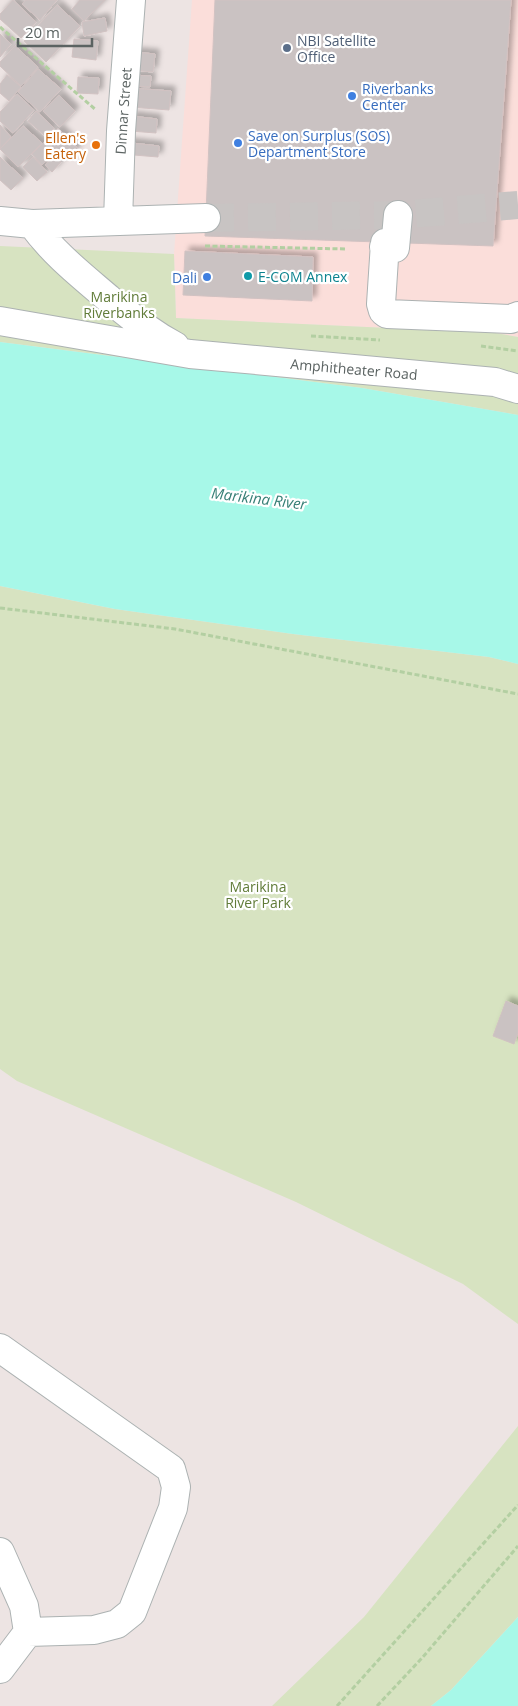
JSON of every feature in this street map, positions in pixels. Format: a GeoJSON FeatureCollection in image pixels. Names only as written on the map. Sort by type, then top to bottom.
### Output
{"type":"FeatureCollection","features":[{"type":"Feature","properties":{"kind":"street","name":"Dinnar Street"},"geometry":{"type":"LineString","coordinates":[[118,221],[121,131],[131,0]]}},
{"type":"Feature","properties":{"kind":"street"},"geometry":{"type":"LineString","coordinates":[[398,215],[395,248],[385,245],[382,311],[387,314],[511,319],[518,316]]}},
{"type":"Feature","properties":{"kind":"street"},"geometry":{"type":"LineString","coordinates":[[0,221],[32,224],[206,218]]}},
{"type":"Feature","properties":{"kind":"street"},"geometry":{"type":"LineString","coordinates":[[32,224],[47,244],[67,263],[153,335],[190,354]]}},
{"type":"Feature","properties":{"kind":"street","name":"Amphitheater Road"},"geometry":{"type":"LineString","coordinates":[[0,321],[190,354],[495,382],[518,389]]}},
{"type":"Feature","properties":{"kind":"street"},"geometry":{"type":"LineString","coordinates":[[0,1348],[171,1469],[176,1487],[173,1508],[132,1612],[117,1624],[94,1630],[28,1632]]}},
{"type":"Feature","properties":{"kind":"street"},"geometry":{"type":"LineString","coordinates":[[0,1552],[24,1606],[28,1632],[0,1669]]}},
{"type":"Feature","properties":{"kind":"path"},"geometry":{"type":"LineString","coordinates":[[0,27],[121,131]]}},
{"type":"Feature","properties":{"kind":"path"},"geometry":{"type":"LineString","coordinates":[[309,336],[386,341]]}},
{"type":"Feature","properties":{"kind":"path"},"geometry":{"type":"LineString","coordinates":[[473,346],[518,351]]}},
{"type":"Feature","properties":{"kind":"path"},"geometry":{"type":"LineString","coordinates":[[0,608],[175,630],[518,694]]}},
{"type":"Feature","properties":{"kind":"path"},"geometry":{"type":"LineString","coordinates":[[337,1706],[518,1504]]}},
{"type":"Feature","properties":{"kind":"path"},"geometry":{"type":"LineString","coordinates":[[377,1706],[422,1658],[518,1546]]}},
{"type":"Feature","properties":{"kind":"shaded area","name":"Riverbanks Center"},"geometry":{"type":"Polygon","coordinates":[[[192,0],[518,0],[518,337],[496,333],[176,318],[174,254],[192,0]]]}},
{"type":"Feature","properties":{"kind":"green space","name":"Marikina Riverbanks"},"geometry":{"type":"Polygon","coordinates":[[[0,246],[174,254],[176,318],[496,333],[518,337],[518,415],[362,388],[0,342],[0,246]]]}},
{"type":"Feature","properties":{"kind":"green space","name":"Marikina River Park"},"geometry":{"type":"Polygon","coordinates":[[[0,586],[115,609],[293,634],[489,657],[518,664],[518,1324],[463,1284],[296,1202],[17,1081],[0,1069],[0,586]]]}},
{"type":"Feature","properties":{"kind":"green space"},"geometry":{"type":"Polygon","coordinates":[[[518,1426],[518,1617],[451,1690],[431,1706],[272,1706],[364,1617],[518,1426]]]}},
{"type":"Feature","properties":{"kind":"water","name":"Marikina River"},"geometry":{"type":"Polygon","coordinates":[[[0,342],[362,388],[518,415],[518,664],[489,657],[293,634],[115,609],[0,586],[0,342]]]}},
{"type":"Feature","properties":{"kind":"water"},"geometry":{"type":"Polygon","coordinates":[[[518,1617],[518,1706],[431,1706],[451,1690],[518,1617]]]}},
{"type":"Feature","properties":{"kind":"building"},"geometry":{"type":"Polygon","coordinates":[[[13,0],[36,22],[21,38],[0,19],[0,14],[13,0]]]}},
{"type":"Feature","properties":{"kind":"building"},"geometry":{"type":"Polygon","coordinates":[[[26,0],[57,0],[40,20],[22,4],[26,0]]]}},
{"type":"Feature","properties":{"kind":"building"},"geometry":{"type":"Polygon","coordinates":[[[80,0],[105,0],[84,21],[72,9],[80,0]]]}},
{"type":"Feature","properties":{"kind":"building","name":"Riverbanks Center"},"geometry":{"type":"Polygon","coordinates":[[[215,0],[511,0],[493,246],[205,236],[215,0]]]}},
{"type":"Feature","properties":{"kind":"building"},"geometry":{"type":"Polygon","coordinates":[[[57,5],[80,26],[46,62],[24,41],[57,5]]]}},
{"type":"Feature","properties":{"kind":"building"},"geometry":{"type":"Polygon","coordinates":[[[105,18],[107,31],[84,36],[82,22],[105,18]]]}},
{"type":"Feature","properties":{"kind":"building"},"geometry":{"type":"Polygon","coordinates":[[[0,34],[11,44],[0,57],[0,34]]]}},
{"type":"Feature","properties":{"kind":"building"},"geometry":{"type":"Polygon","coordinates":[[[74,39],[98,41],[96,60],[72,57],[74,39]]]}},
{"type":"Feature","properties":{"kind":"building"},"geometry":{"type":"Polygon","coordinates":[[[15,46],[38,67],[21,86],[0,66],[0,62],[15,46]]]}},
{"type":"Feature","properties":{"kind":"building"},"geometry":{"type":"Polygon","coordinates":[[[134,52],[155,54],[153,72],[133,70],[134,52]]]}},
{"type":"Feature","properties":{"kind":"building"},"geometry":{"type":"Polygon","coordinates":[[[38,69],[61,89],[40,112],[18,92],[38,69]]]}},
{"type":"Feature","properties":{"kind":"building"},"geometry":{"type":"Polygon","coordinates":[[[7,75],[21,87],[9,101],[0,93],[0,84],[7,75]]]}},
{"type":"Feature","properties":{"kind":"building"},"geometry":{"type":"Polygon","coordinates":[[[132,75],[151,76],[150,87],[132,86],[132,75]]]}},
{"type":"Feature","properties":{"kind":"building"},"geometry":{"type":"Polygon","coordinates":[[[78,77],[99,78],[98,94],[77,93],[78,77]]]}},
{"type":"Feature","properties":{"kind":"building"},"geometry":{"type":"Polygon","coordinates":[[[131,88],[171,91],[169,110],[130,107],[131,88]]]}},
{"type":"Feature","properties":{"kind":"building"},"geometry":{"type":"Polygon","coordinates":[[[17,94],[34,110],[13,133],[0,121],[0,112],[17,94]]]}},
{"type":"Feature","properties":{"kind":"building"},"geometry":{"type":"Polygon","coordinates":[[[59,95],[75,111],[60,127],[43,111],[59,95]]]}},
{"type":"Feature","properties":{"kind":"building"},"geometry":{"type":"Polygon","coordinates":[[[36,111],[54,128],[46,137],[28,121],[36,111]]]}},
{"type":"Feature","properties":{"kind":"building"},"geometry":{"type":"Polygon","coordinates":[[[131,116],[157,119],[156,133],[130,131],[131,116]]]}},
{"type":"Feature","properties":{"kind":"building"},"geometry":{"type":"Polygon","coordinates":[[[0,125],[11,137],[0,149],[0,125]]]}},
{"type":"Feature","properties":{"kind":"building"},"geometry":{"type":"Polygon","coordinates":[[[23,126],[42,143],[18,167],[0,149],[23,126]]]}},
{"type":"Feature","properties":{"kind":"building"},"geometry":{"type":"Polygon","coordinates":[[[58,128],[78,148],[64,161],[55,152],[42,165],[32,154],[58,128]]]}},
{"type":"Feature","properties":{"kind":"building"},"geometry":{"type":"Polygon","coordinates":[[[123,142],[159,146],[158,157],[122,154],[123,142]]]}},
{"type":"Feature","properties":{"kind":"building"},"geometry":{"type":"Polygon","coordinates":[[[54,156],[61,162],[52,172],[45,165],[54,156]]]}},
{"type":"Feature","properties":{"kind":"building"},"geometry":{"type":"Polygon","coordinates":[[[0,157],[23,178],[11,190],[0,180],[0,157]]]}},
{"type":"Feature","properties":{"kind":"building"},"geometry":{"type":"Polygon","coordinates":[[[33,157],[47,172],[37,181],[23,167],[33,157]]]}},
{"type":"Feature","properties":{"kind":"building","name":"E-COM Annex"},"geometry":{"type":"Polygon","coordinates":[[[185,251],[313,257],[312,301],[183,295],[185,251]]]}},
{"type":"Feature","properties":{"kind":"building"},"geometry":{"type":"Polygon","coordinates":[[[506,1001],[518,1006],[518,1033],[514,1044],[493,1036],[506,1001]]]}},
{"type":"Feature","properties":{"kind":"tunnel"},"geometry":{"type":"LineString","coordinates":[[206,218],[398,215],[518,205]]}},
{"type":"Feature","properties":{"kind":"place","name":"NBI Satellite Office"},"geometry":{"type":"Point","coordinates":[287,48]}},
{"type":"Feature","properties":{"kind":"place","name":"Riverbanks Center"},"geometry":{"type":"Point","coordinates":[352,96]}},
{"type":"Feature","properties":{"kind":"place","name":"Save on Surplus (SOS) Department Store"},"geometry":{"type":"Point","coordinates":[238,143]}},
{"type":"Feature","properties":{"kind":"place","name":"Ellen's Eatery"},"geometry":{"type":"Point","coordinates":[96,145]}},
{"type":"Feature","properties":{"kind":"place","name":"E-COM Annex"},"geometry":{"type":"Point","coordinates":[248,276]}},
{"type":"Feature","properties":{"kind":"place","name":"Dali"},"geometry":{"type":"Point","coordinates":[207,277]}}]}
